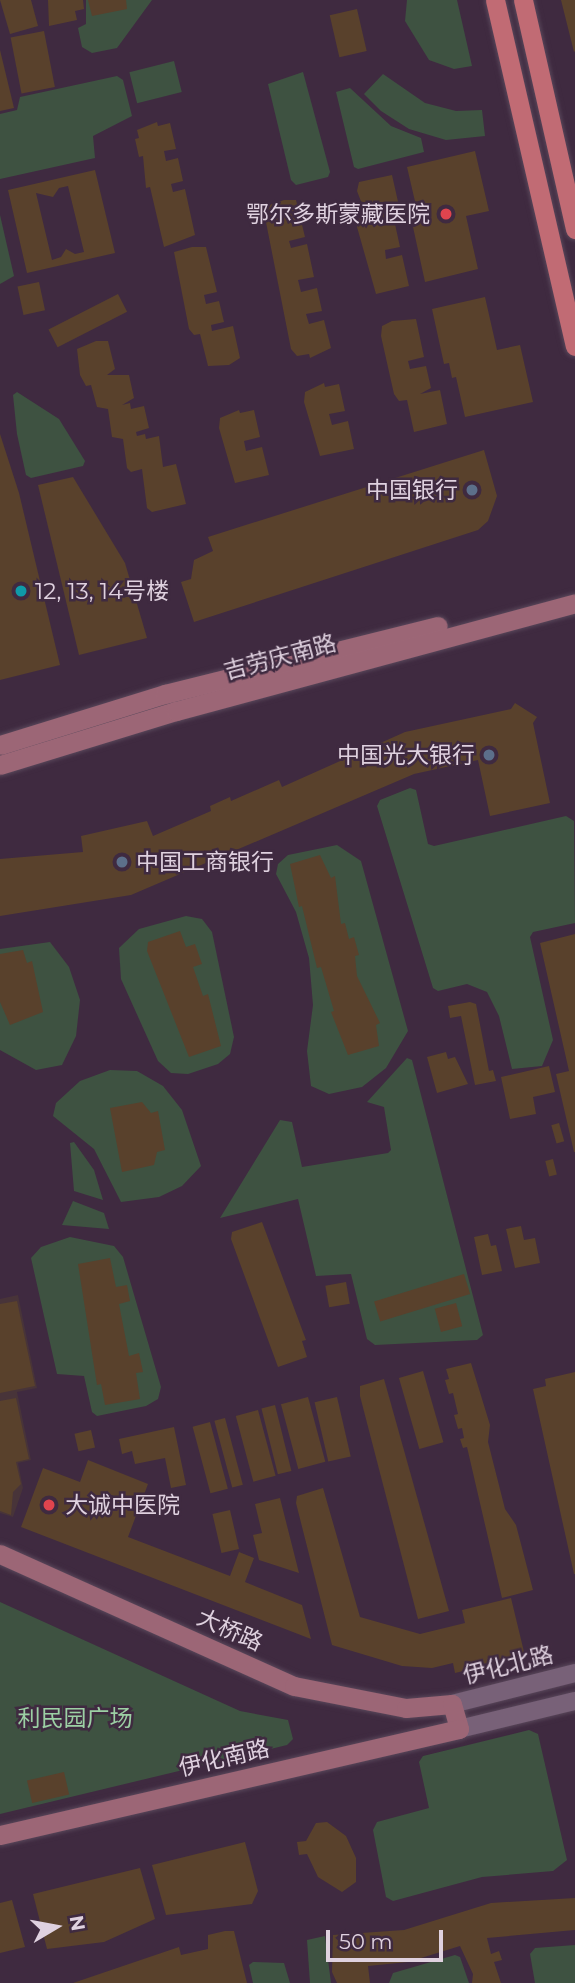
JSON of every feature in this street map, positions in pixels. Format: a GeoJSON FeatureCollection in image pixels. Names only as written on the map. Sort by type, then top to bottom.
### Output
{"type":"FeatureCollection","features":[{"type":"Feature","properties":{"kind":"main road"},"geometry":{"type":"LineString","coordinates":[[495,0],[575,346]]}},
{"type":"Feature","properties":{"kind":"main road"},"geometry":{"type":"LineString","coordinates":[[523,0],[575,229]]}},
{"type":"Feature","properties":{"kind":"main road","name":"吉劳庆南路"},"geometry":{"type":"LineString","coordinates":[[0,745],[170,693],[575,592]]}},
{"type":"Feature","properties":{"kind":"main road","name":"吉劳庆南路"},"geometry":{"type":"LineString","coordinates":[[0,765],[176,710],[575,603]]}},
{"type":"Feature","properties":{"kind":"main road","name":"大桥路"},"geometry":{"type":"LineString","coordinates":[[0,1554],[294,1686],[406,1708],[452,1704]]}},
{"type":"Feature","properties":{"kind":"main road"},"geometry":{"type":"LineString","coordinates":[[452,1704],[459,1729]]}},
{"type":"Feature","properties":{"kind":"main road","name":"伊化南路"},"geometry":{"type":"LineString","coordinates":[[0,1835],[459,1729]]}},
{"type":"Feature","properties":{"kind":"street","name":"伊化北路"},"geometry":{"type":"LineString","coordinates":[[452,1704],[575,1674]]}},
{"type":"Feature","properties":{"kind":"street"},"geometry":{"type":"LineString","coordinates":[[459,1729],[575,1700]]}},
{"type":"Feature","properties":{"kind":"shaded area"},"geometry":{"type":"Polygon","coordinates":[[[18,1295],[37,1388],[17,1392],[31,1460],[18,1463],[23,1488],[13,1517],[0,1513],[0,1299],[18,1295]]]}},
{"type":"Feature","properties":{"kind":"green space"},"geometry":{"type":"Polygon","coordinates":[[[86,0],[152,0],[117,48],[92,53],[82,47],[78,28],[86,24],[86,0]]]}},
{"type":"Feature","properties":{"kind":"green space"},"geometry":{"type":"Polygon","coordinates":[[[407,0],[457,0],[472,66],[454,69],[429,60],[405,21],[407,0]]]}},
{"type":"Feature","properties":{"kind":"green space"},"geometry":{"type":"Polygon","coordinates":[[[174,61],[182,92],[137,103],[129,72],[174,61]]]}},
{"type":"Feature","properties":{"kind":"green space"},"geometry":{"type":"Polygon","coordinates":[[[303,72],[330,172],[328,177],[296,185],[291,180],[268,84],[303,72]]]}},
{"type":"Feature","properties":{"kind":"green space"},"geometry":{"type":"Polygon","coordinates":[[[383,74],[425,103],[456,111],[482,110],[485,136],[446,140],[409,129],[381,111],[364,94],[383,74]]]}},
{"type":"Feature","properties":{"kind":"green space"},"geometry":{"type":"Polygon","coordinates":[[[117,76],[123,80],[132,116],[93,136],[95,158],[0,179],[0,114],[17,110],[20,97],[117,76]]]}},
{"type":"Feature","properties":{"kind":"green space"},"geometry":{"type":"Polygon","coordinates":[[[350,88],[391,126],[421,138],[424,152],[358,169],[354,167],[336,92],[350,88]]]}},
{"type":"Feature","properties":{"kind":"green space"},"geometry":{"type":"Polygon","coordinates":[[[0,215],[14,276],[0,284],[0,215]]]}},
{"type":"Feature","properties":{"kind":"green space"},"geometry":{"type":"Polygon","coordinates":[[[17,392],[59,419],[85,461],[83,466],[31,478],[26,475],[17,434],[13,395],[17,392]]]}},
{"type":"Feature","properties":{"kind":"green space"},"geometry":{"type":"Polygon","coordinates":[[[410,788],[416,790],[428,844],[434,846],[566,816],[574,821],[575,923],[533,932],[530,937],[553,1040],[542,1066],[512,1069],[499,1016],[487,992],[467,984],[438,991],[433,988],[377,806],[380,800],[410,788]]]}},
{"type":"Feature","properties":{"kind":"green space"},"geometry":{"type":"Polygon","coordinates":[[[337,845],[361,861],[408,1031],[386,1068],[362,1087],[329,1094],[311,1086],[307,1051],[313,1005],[309,958],[296,912],[276,874],[278,864],[288,855],[337,845]]]}},
{"type":"Feature","properties":{"kind":"green space"},"geometry":{"type":"Polygon","coordinates":[[[186,916],[202,919],[212,932],[234,1037],[230,1054],[218,1064],[188,1074],[171,1073],[158,1061],[121,979],[119,948],[139,929],[186,916]]]}},
{"type":"Feature","properties":{"kind":"green space"},"geometry":{"type":"Polygon","coordinates":[[[50,942],[69,967],[80,1000],[76,1036],[62,1065],[36,1070],[0,1050],[0,949],[50,942]]]}},
{"type":"Feature","properties":{"kind":"green space"},"geometry":{"type":"Polygon","coordinates":[[[407,1058],[412,1060],[483,1335],[477,1340],[375,1345],[367,1339],[351,1274],[316,1276],[298,1199],[220,1218],[280,1120],[292,1122],[302,1167],[388,1153],[391,1150],[384,1107],[367,1102],[407,1058]]]}},
{"type":"Feature","properties":{"kind":"green space"},"geometry":{"type":"Polygon","coordinates":[[[110,1070],[137,1071],[163,1086],[182,1110],[201,1166],[182,1186],[159,1197],[121,1202],[94,1149],[53,1116],[56,1103],[80,1081],[110,1070]]]}},
{"type":"Feature","properties":{"kind":"green space"},"geometry":{"type":"Polygon","coordinates":[[[74,1142],[94,1170],[103,1200],[74,1191],[70,1143],[74,1142]]]}},
{"type":"Feature","properties":{"kind":"green space"},"geometry":{"type":"Polygon","coordinates":[[[73,1201],[104,1213],[109,1229],[62,1225],[73,1201]]]}},
{"type":"Feature","properties":{"kind":"green space"},"geometry":{"type":"Polygon","coordinates":[[[70,1237],[114,1246],[123,1257],[161,1387],[158,1399],[146,1406],[97,1416],[92,1412],[84,1376],[57,1374],[31,1258],[41,1247],[70,1237]]]}},
{"type":"Feature","properties":{"kind":"green space","name":"利民园广场"},"geometry":{"type":"Polygon","coordinates":[[[0,1602],[240,1711],[288,1720],[293,1739],[287,1745],[0,1814],[0,1602]]]}},
{"type":"Feature","properties":{"kind":"green space"},"geometry":{"type":"Polygon","coordinates":[[[529,1730],[538,1734],[567,1860],[553,1871],[482,1877],[393,1901],[386,1897],[373,1830],[377,1822],[429,1808],[419,1762],[423,1756],[529,1730]]]}},
{"type":"Feature","properties":{"kind":"green space"},"geometry":{"type":"Polygon","coordinates":[[[325,1936],[331,1983],[310,1983],[307,1940],[325,1936]]]}},
{"type":"Feature","properties":{"kind":"green space"},"geometry":{"type":"Polygon","coordinates":[[[575,1945],[575,1983],[535,1983],[530,1954],[535,1948],[575,1945]]]}},
{"type":"Feature","properties":{"kind":"green space"},"geometry":{"type":"Polygon","coordinates":[[[455,1955],[460,1957],[469,1983],[389,1983],[393,1973],[455,1955]]]}},
{"type":"Feature","properties":{"kind":"green space"},"geometry":{"type":"Polygon","coordinates":[[[253,1962],[284,1963],[290,1983],[253,1983],[249,1965],[253,1962]]]}},
{"type":"Feature","properties":{"kind":"building"},"geometry":{"type":"Polygon","coordinates":[[[0,0],[31,0],[38,26],[10,34],[0,0]]]}},
{"type":"Feature","properties":{"kind":"building"},"geometry":{"type":"Polygon","coordinates":[[[48,0],[83,0],[84,9],[75,11],[77,20],[49,26],[48,0]]]}},
{"type":"Feature","properties":{"kind":"building"},"geometry":{"type":"Polygon","coordinates":[[[88,0],[126,0],[127,9],[92,16],[88,0]]]}},
{"type":"Feature","properties":{"kind":"building"},"geometry":{"type":"Polygon","coordinates":[[[561,0],[575,0],[574,52],[561,0]]]}},
{"type":"Feature","properties":{"kind":"building"},"geometry":{"type":"Polygon","coordinates":[[[357,9],[367,51],[339,57],[330,15],[357,9]]]}},
{"type":"Feature","properties":{"kind":"building"},"geometry":{"type":"Polygon","coordinates":[[[44,31],[55,87],[22,93],[11,37],[44,31]]]}},
{"type":"Feature","properties":{"kind":"building"},"geometry":{"type":"Polygon","coordinates":[[[0,50],[14,108],[0,111],[0,50]]]}},
{"type":"Feature","properties":{"kind":"building"},"geometry":{"type":"Polygon","coordinates":[[[157,122],[158,126],[170,123],[176,149],[164,151],[166,161],[178,158],[183,181],[171,184],[173,192],[185,189],[195,235],[164,247],[150,187],[146,188],[143,156],[139,157],[135,139],[139,138],[137,130],[157,122]]]}},
{"type":"Feature","properties":{"kind":"building","name":"鄂尔多斯蒙藏医院"},"geometry":{"type":"Polygon","coordinates":[[[475,151],[489,211],[466,216],[478,269],[425,282],[413,227],[416,226],[413,211],[417,210],[407,167],[475,151]]]}},
{"type":"Feature","properties":{"kind":"building"},"geometry":{"type":"Polygon","coordinates":[[[95,170],[115,253],[27,273],[8,190],[95,170]],[[68,186],[59,188],[53,197],[36,193],[52,260],[61,257],[66,249],[75,254],[84,252],[68,186]]]}},
{"type":"Feature","properties":{"kind":"building"},"geometry":{"type":"Polygon","coordinates":[[[392,175],[401,215],[382,224],[395,224],[400,247],[385,250],[386,259],[402,255],[409,286],[376,294],[357,227],[359,218],[367,217],[357,191],[359,182],[392,175]]]}},
{"type":"Feature","properties":{"kind":"building"},"geometry":{"type":"Polygon","coordinates":[[[284,200],[296,200],[305,237],[289,241],[291,248],[307,244],[314,277],[298,280],[301,292],[317,288],[322,311],[306,314],[309,324],[324,320],[331,348],[310,358],[309,354],[297,356],[291,349],[263,207],[284,200]]]}},
{"type":"Feature","properties":{"kind":"building"},"geometry":{"type":"Polygon","coordinates":[[[192,247],[206,247],[217,292],[204,295],[206,304],[219,301],[224,322],[211,325],[212,331],[233,326],[240,358],[229,365],[208,366],[200,334],[194,335],[189,329],[174,252],[192,247]]]}},
{"type":"Feature","properties":{"kind":"building"},"geometry":{"type":"Polygon","coordinates":[[[39,282],[45,310],[24,315],[17,287],[39,282]]]}},
{"type":"Feature","properties":{"kind":"building"},"geometry":{"type":"Polygon","coordinates":[[[118,294],[127,312],[58,347],[49,329],[118,294]]]}},
{"type":"Feature","properties":{"kind":"building"},"geometry":{"type":"Polygon","coordinates":[[[485,297],[497,350],[520,345],[533,402],[465,417],[456,377],[452,378],[449,363],[444,364],[432,309],[485,297]]]}},
{"type":"Feature","properties":{"kind":"building"},"geometry":{"type":"Polygon","coordinates":[[[416,319],[424,357],[408,361],[410,369],[426,366],[431,388],[420,394],[440,390],[447,424],[414,432],[407,400],[399,401],[394,394],[381,336],[382,326],[392,321],[416,319]]]}},
{"type":"Feature","properties":{"kind":"building"},"geometry":{"type":"Polygon","coordinates":[[[96,341],[108,341],[115,369],[107,375],[129,375],[134,398],[122,405],[130,403],[131,409],[144,406],[149,428],[136,432],[137,436],[145,434],[146,439],[159,436],[163,467],[176,464],[186,504],[152,512],[147,508],[142,469],[131,472],[127,468],[123,439],[112,437],[108,409],[97,407],[91,385],[86,386],[80,375],[77,349],[96,341]]]}},
{"type":"Feature","properties":{"kind":"building"},"geometry":{"type":"Polygon","coordinates":[[[324,383],[325,387],[339,384],[345,411],[329,414],[332,425],[348,421],[354,449],[320,456],[304,402],[305,392],[324,383]]]}},
{"type":"Feature","properties":{"kind":"building"},"geometry":{"type":"Polygon","coordinates":[[[239,410],[240,413],[254,410],[260,437],[244,441],[246,451],[262,447],[269,475],[235,483],[219,428],[220,418],[239,410]]]}},
{"type":"Feature","properties":{"kind":"building","name":"12, 13, 14号楼"},"geometry":{"type":"Polygon","coordinates":[[[0,434],[19,493],[60,665],[0,680],[0,434]]]}},
{"type":"Feature","properties":{"kind":"building"},"geometry":{"type":"Polygon","coordinates":[[[484,450],[497,496],[488,521],[478,530],[194,622],[181,582],[191,579],[194,560],[213,551],[208,537],[484,450]]]}},
{"type":"Feature","properties":{"kind":"building"},"geometry":{"type":"Polygon","coordinates":[[[73,477],[125,563],[147,638],[79,655],[38,485],[73,477]]]}},
{"type":"Feature","properties":{"kind":"building"},"geometry":{"type":"Polygon","coordinates":[[[515,703],[537,717],[533,723],[550,803],[490,816],[478,760],[414,774],[131,895],[0,916],[0,859],[83,852],[81,836],[147,821],[153,836],[211,811],[210,806],[230,797],[231,801],[279,780],[282,787],[405,732],[511,709],[515,703]]]}},
{"type":"Feature","properties":{"kind":"building"},"geometry":{"type":"Polygon","coordinates":[[[320,855],[331,878],[335,876],[341,924],[345,923],[349,939],[354,937],[359,955],[355,956],[357,976],[380,1023],[376,1025],[379,1046],[348,1055],[331,1012],[334,1011],[321,967],[317,968],[290,864],[320,855]]]}},
{"type":"Feature","properties":{"kind":"building"},"geometry":{"type":"Polygon","coordinates":[[[180,931],[186,947],[195,944],[202,964],[193,967],[203,996],[208,994],[221,1046],[189,1057],[147,951],[148,942],[180,931]]]}},
{"type":"Feature","properties":{"kind":"building"},"geometry":{"type":"Polygon","coordinates":[[[575,934],[574,1152],[556,1074],[569,1071],[540,943],[575,934]]]}},
{"type":"Feature","properties":{"kind":"building"},"geometry":{"type":"Polygon","coordinates":[[[23,950],[27,963],[32,961],[43,1012],[10,1025],[0,1002],[0,954],[23,950]]]}},
{"type":"Feature","properties":{"kind":"building"},"geometry":{"type":"Polygon","coordinates":[[[470,1002],[476,1004],[489,1071],[493,1070],[496,1081],[475,1085],[461,1016],[450,1018],[448,1006],[470,1002]]]}},
{"type":"Feature","properties":{"kind":"building"},"geometry":{"type":"Polygon","coordinates":[[[446,1052],[448,1059],[455,1057],[468,1084],[437,1093],[427,1057],[446,1052]]]}},
{"type":"Feature","properties":{"kind":"building"},"geometry":{"type":"Polygon","coordinates":[[[549,1066],[555,1092],[533,1097],[536,1114],[510,1119],[501,1077],[549,1066]]]}},
{"type":"Feature","properties":{"kind":"building"},"geometry":{"type":"Polygon","coordinates":[[[142,1102],[151,1113],[158,1111],[165,1150],[157,1152],[154,1165],[122,1172],[110,1108],[142,1102]]]}},
{"type":"Feature","properties":{"kind":"building"},"geometry":{"type":"Polygon","coordinates":[[[559,1123],[564,1141],[557,1143],[551,1125],[559,1123]]]}},
{"type":"Feature","properties":{"kind":"building"},"geometry":{"type":"Polygon","coordinates":[[[553,1159],[557,1175],[549,1176],[545,1161],[553,1159]]]}},
{"type":"Feature","properties":{"kind":"building"},"geometry":{"type":"Polygon","coordinates":[[[262,1222],[306,1340],[302,1341],[307,1357],[278,1367],[231,1239],[232,1232],[262,1222]]]}},
{"type":"Feature","properties":{"kind":"building"},"geometry":{"type":"Polygon","coordinates":[[[521,1226],[524,1240],[535,1238],[540,1263],[515,1268],[506,1229],[521,1226]]]}},
{"type":"Feature","properties":{"kind":"building"},"geometry":{"type":"Polygon","coordinates":[[[488,1234],[491,1246],[496,1245],[502,1271],[482,1275],[474,1237],[488,1234]]]}},
{"type":"Feature","properties":{"kind":"building"},"geometry":{"type":"Polygon","coordinates":[[[110,1258],[116,1287],[127,1285],[130,1301],[119,1304],[129,1356],[139,1353],[143,1372],[136,1373],[140,1399],[105,1405],[101,1384],[97,1385],[78,1264],[110,1258]]]}},
{"type":"Feature","properties":{"kind":"building"},"geometry":{"type":"Polygon","coordinates":[[[464,1274],[470,1294],[380,1322],[374,1301],[464,1274]]]}},
{"type":"Feature","properties":{"kind":"building"},"geometry":{"type":"Polygon","coordinates":[[[346,1282],[350,1304],[329,1307],[325,1286],[346,1282]]]}},
{"type":"Feature","properties":{"kind":"building"},"geometry":{"type":"Polygon","coordinates":[[[17,1301],[35,1386],[0,1393],[0,1304],[17,1301]]]}},
{"type":"Feature","properties":{"kind":"building"},"geometry":{"type":"Polygon","coordinates":[[[456,1303],[462,1326],[441,1332],[435,1309],[456,1303]]]}},
{"type":"Feature","properties":{"kind":"building"},"geometry":{"type":"Polygon","coordinates":[[[471,1363],[490,1425],[488,1442],[505,1509],[516,1525],[533,1590],[502,1598],[467,1447],[463,1448],[460,1439],[464,1438],[462,1428],[458,1429],[454,1415],[458,1414],[453,1393],[449,1394],[445,1380],[449,1379],[446,1369],[471,1363]]]}},
{"type":"Feature","properties":{"kind":"building"},"geometry":{"type":"Polygon","coordinates":[[[423,1371],[443,1442],[419,1449],[399,1378],[423,1371]]]}},
{"type":"Feature","properties":{"kind":"building"},"geometry":{"type":"Polygon","coordinates":[[[575,1372],[574,1574],[533,1389],[546,1386],[545,1379],[575,1372]]]}},
{"type":"Feature","properties":{"kind":"building"},"geometry":{"type":"Polygon","coordinates":[[[384,1379],[449,1611],[418,1619],[360,1396],[360,1386],[384,1379]]]}},
{"type":"Feature","properties":{"kind":"building"},"geometry":{"type":"Polygon","coordinates":[[[308,1397],[325,1462],[298,1469],[281,1404],[308,1397]]]}},
{"type":"Feature","properties":{"kind":"building"},"geometry":{"type":"Polygon","coordinates":[[[337,1397],[351,1456],[328,1462],[315,1402],[337,1397]]]}},
{"type":"Feature","properties":{"kind":"building"},"geometry":{"type":"Polygon","coordinates":[[[16,1398],[29,1459],[16,1462],[21,1484],[13,1492],[11,1515],[0,1511],[0,1401],[16,1398]]]}},
{"type":"Feature","properties":{"kind":"building"},"geometry":{"type":"Polygon","coordinates":[[[275,1405],[291,1471],[278,1474],[261,1408],[275,1405]]]}},
{"type":"Feature","properties":{"kind":"building"},"geometry":{"type":"Polygon","coordinates":[[[258,1410],[276,1476],[253,1482],[236,1416],[258,1410]]]}},
{"type":"Feature","properties":{"kind":"building"},"geometry":{"type":"Polygon","coordinates":[[[225,1418],[243,1485],[232,1487],[214,1421],[225,1418]]]}},
{"type":"Feature","properties":{"kind":"building"},"geometry":{"type":"Polygon","coordinates":[[[210,1422],[228,1489],[210,1493],[193,1427],[210,1422]]]}},
{"type":"Feature","properties":{"kind":"building"},"geometry":{"type":"Polygon","coordinates":[[[174,1427],[186,1485],[171,1488],[165,1458],[135,1464],[132,1451],[122,1454],[119,1439],[174,1427]]]}},
{"type":"Feature","properties":{"kind":"building"},"geometry":{"type":"Polygon","coordinates":[[[91,1430],[95,1448],[78,1451],[74,1434],[91,1430]]]}},
{"type":"Feature","properties":{"kind":"building"},"geometry":{"type":"Polygon","coordinates":[[[88,1460],[148,1484],[128,1537],[230,1576],[239,1552],[254,1558],[245,1582],[302,1605],[311,1639],[21,1527],[43,1468],[80,1482],[88,1460]]]}},
{"type":"Feature","properties":{"kind":"building"},"geometry":{"type":"Polygon","coordinates":[[[323,1488],[360,1617],[420,1634],[465,1623],[462,1610],[511,1598],[525,1656],[455,1673],[453,1663],[432,1668],[402,1666],[332,1645],[296,1503],[297,1496],[323,1488]]]}},
{"type":"Feature","properties":{"kind":"building"},"geometry":{"type":"Polygon","coordinates":[[[280,1498],[299,1573],[259,1560],[253,1535],[262,1533],[255,1504],[280,1498]]]}},
{"type":"Feature","properties":{"kind":"building"},"geometry":{"type":"Polygon","coordinates":[[[230,1510],[239,1549],[221,1553],[212,1514],[230,1510]]]}},
{"type":"Feature","properties":{"kind":"building"},"geometry":{"type":"Polygon","coordinates":[[[64,1772],[69,1794],[32,1803],[27,1781],[64,1772]]]}},
{"type":"Feature","properties":{"kind":"building"},"geometry":{"type":"Polygon","coordinates":[[[327,1822],[346,1836],[356,1858],[356,1882],[342,1892],[318,1877],[307,1854],[299,1855],[297,1842],[306,1841],[316,1823],[327,1822]]]}},
{"type":"Feature","properties":{"kind":"building"},"geometry":{"type":"Polygon","coordinates":[[[245,1842],[258,1891],[252,1904],[166,1915],[152,1865],[245,1842]]]}},
{"type":"Feature","properties":{"kind":"building"},"geometry":{"type":"Polygon","coordinates":[[[140,1868],[155,1919],[104,1942],[47,1949],[33,1894],[140,1868]]]}},
{"type":"Feature","properties":{"kind":"building"},"geometry":{"type":"Polygon","coordinates":[[[575,1898],[575,1930],[487,1938],[491,1954],[499,1951],[502,1960],[494,1962],[501,1983],[472,1983],[473,1974],[460,1946],[408,1962],[368,1966],[370,1983],[337,1983],[332,1972],[333,1935],[404,1930],[491,1903],[575,1898]]]}},
{"type":"Feature","properties":{"kind":"building"},"geometry":{"type":"Polygon","coordinates":[[[12,1900],[25,1947],[0,1953],[0,1903],[12,1900]]]}},
{"type":"Feature","properties":{"kind":"building"},"geometry":{"type":"Polygon","coordinates":[[[234,1931],[247,1983],[73,1983],[179,1947],[181,1955],[208,1949],[208,1935],[234,1931]]]}},
{"type":"Feature","properties":{"kind":"place","name":"鄂尔多斯蒙藏医院"},"geometry":{"type":"Point","coordinates":[446,214]}},
{"type":"Feature","properties":{"kind":"place","name":"中国银行"},"geometry":{"type":"Point","coordinates":[472,490]}},
{"type":"Feature","properties":{"kind":"place","name":"12, 13, 14号楼"},"geometry":{"type":"Point","coordinates":[21,591]}},
{"type":"Feature","properties":{"kind":"place","name":"中国光大银行"},"geometry":{"type":"Point","coordinates":[489,755]}},
{"type":"Feature","properties":{"kind":"place","name":"中国工商银行"},"geometry":{"type":"Point","coordinates":[122,862]}},
{"type":"Feature","properties":{"kind":"place","name":"大诚中医院"},"geometry":{"type":"Point","coordinates":[49,1505]}}]}
